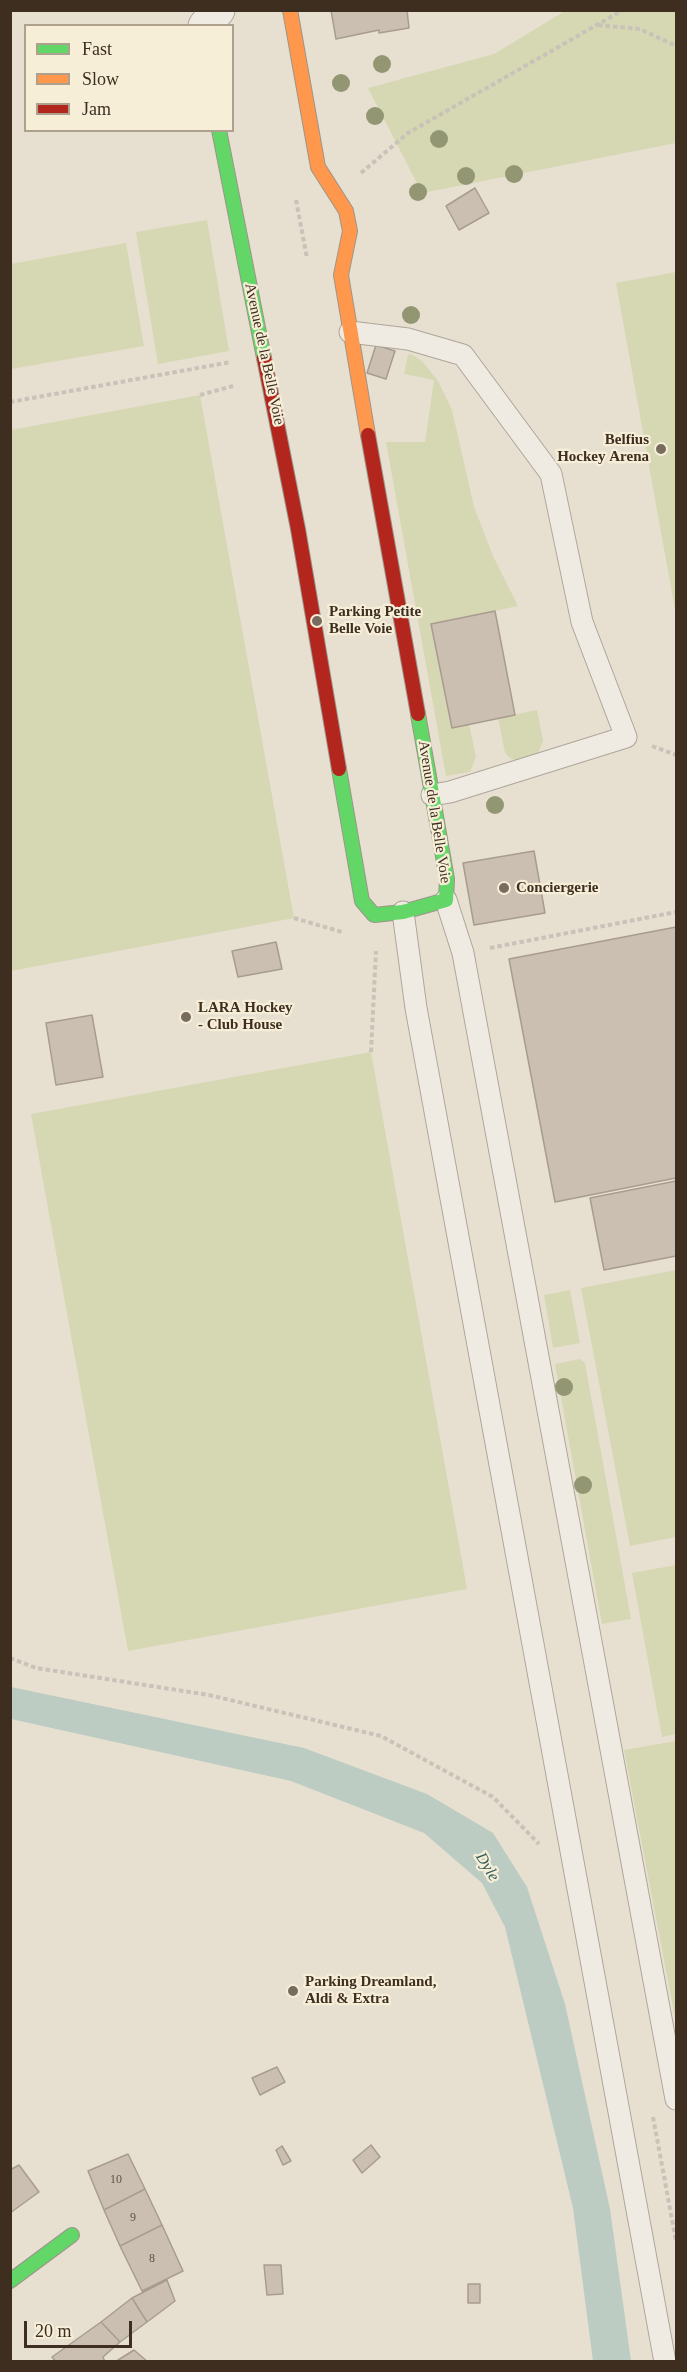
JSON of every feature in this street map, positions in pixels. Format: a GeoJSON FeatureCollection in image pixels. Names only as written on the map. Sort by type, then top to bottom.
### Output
{"type":"FeatureCollection","features":[{"type":"Feature","properties":{"kind":"street"},"geometry":{"type":"LineString","coordinates":[[207,24],[218,10]]}},
{"type":"Feature","properties":{"kind":"street","name":"Avenue de la Belle Voie"},"geometry":{"type":"LineString","coordinates":[[219,132],[266,356],[362,901],[374,915],[403,912],[446,900],[447,879],[341,275],[350,231],[346,211],[318,166],[290,10]]}},
{"type":"Feature","properties":{"kind":"street"},"geometry":{"type":"LineString","coordinates":[[10,2281],[72,2235]]}},
{"type":"Feature","properties":{"kind":"lane"},"geometry":{"type":"LineString","coordinates":[[350,332],[408,339],[463,356],[551,474],[582,622],[626,737],[450,792],[432,795]]}},
{"type":"Feature","properties":{"kind":"lane"},"geometry":{"type":"LineString","coordinates":[[446,900],[463,953],[676,2099]]}},
{"type":"Feature","properties":{"kind":"lane"},"geometry":{"type":"LineString","coordinates":[[403,912],[405,936],[665,2361]]}},
{"type":"Feature","properties":{"kind":"path"},"geometry":{"type":"LineString","coordinates":[[336,195],[408,133],[623,10]]}},
{"type":"Feature","properties":{"kind":"path"},"geometry":{"type":"LineString","coordinates":[[596,25],[640,28],[676,46]]}},
{"type":"Feature","properties":{"kind":"path"},"geometry":{"type":"LineString","coordinates":[[10,402],[266,356]]}},
{"type":"Feature","properties":{"kind":"path"},"geometry":{"type":"LineString","coordinates":[[233,362],[235,373]]}},
{"type":"Feature","properties":{"kind":"path"},"geometry":{"type":"LineString","coordinates":[[200,395],[238,385]]}},
{"type":"Feature","properties":{"kind":"path"},"geometry":{"type":"LineString","coordinates":[[463,953],[676,912]]}},
{"type":"Feature","properties":{"kind":"path"},"geometry":{"type":"LineString","coordinates":[[294,918],[346,933]]}},
{"type":"Feature","properties":{"kind":"path"},"geometry":{"type":"LineString","coordinates":[[371,1052],[377,942],[405,936]]}},
{"type":"Feature","properties":{"kind":"path"},"geometry":{"type":"LineString","coordinates":[[10,1658],[36,1668],[209,1695],[381,1736],[493,1797],[578,1884]]}},
{"type":"Feature","properties":{"kind":"green space"},"geometry":{"type":"Polygon","coordinates":[[[565,11],[676,11],[676,143],[422,193],[368,88],[494,54],[565,11]]]}},
{"type":"Feature","properties":{"kind":"green space"},"geometry":{"type":"Polygon","coordinates":[[[207,220],[229,351],[158,364],[136,232],[207,220]]]}},
{"type":"Feature","properties":{"kind":"green space"},"geometry":{"type":"Polygon","coordinates":[[[126,243],[144,346],[11,369],[11,264],[126,243]]]}},
{"type":"Feature","properties":{"kind":"green space","name":"Belfius Hockey Arena"},"geometry":{"type":"Polygon","coordinates":[[[676,272],[676,615],[616,283],[676,272]]]}},
{"type":"Feature","properties":{"kind":"green space"},"geometry":{"type":"Polygon","coordinates":[[[411,354],[422,361],[438,381],[452,410],[474,507],[493,556],[518,606],[431,624],[452,727],[469,724],[476,757],[470,772],[446,776],[386,442],[425,442],[434,380],[404,374],[408,355],[411,354]]]}},
{"type":"Feature","properties":{"kind":"green space"},"geometry":{"type":"Polygon","coordinates":[[[200,395],[294,918],[11,971],[11,430],[200,395]]]}},
{"type":"Feature","properties":{"kind":"green space"},"geometry":{"type":"Polygon","coordinates":[[[537,710],[543,741],[539,751],[533,757],[516,761],[505,753],[498,718],[537,710]]]}},
{"type":"Feature","properties":{"kind":"green space"},"geometry":{"type":"Polygon","coordinates":[[[371,1052],[467,1589],[128,1651],[31,1114],[371,1052]]]}},
{"type":"Feature","properties":{"kind":"green space"},"geometry":{"type":"Polygon","coordinates":[[[676,1270],[676,1537],[630,1546],[581,1288],[676,1270]]]}},
{"type":"Feature","properties":{"kind":"green space"},"geometry":{"type":"Polygon","coordinates":[[[570,1290],[580,1343],[553,1348],[544,1295],[570,1290]]]}},
{"type":"Feature","properties":{"kind":"green space"},"geometry":{"type":"Polygon","coordinates":[[[580,1359],[585,1363],[631,1619],[602,1624],[555,1364],[580,1359]]]}},
{"type":"Feature","properties":{"kind":"green space"},"geometry":{"type":"Polygon","coordinates":[[[676,1565],[676,1734],[662,1737],[632,1573],[676,1565]]]}},
{"type":"Feature","properties":{"kind":"green space"},"geometry":{"type":"Polygon","coordinates":[[[676,1741],[676,2023],[624,1750],[676,1741]]]}},
{"type":"Feature","properties":{"kind":"water","name":"Dyle"},"geometry":{"type":"Polygon","coordinates":[[[11,1687],[304,1748],[427,1794],[493,1833],[527,1887],[565,2004],[610,2209],[631,2361],[593,2361],[573,2208],[505,1927],[482,1883],[424,1833],[291,1781],[11,1719],[11,1687]]]}},
{"type":"Feature","properties":{"kind":"building"},"geometry":{"type":"Polygon","coordinates":[[[331,10],[407,10],[409,28],[379,33],[379,30],[336,39],[331,10]]]}},
{"type":"Feature","properties":{"kind":"building"},"geometry":{"type":"Polygon","coordinates":[[[475,188],[489,213],[459,230],[446,206],[475,188]]]}},
{"type":"Feature","properties":{"kind":"building"},"geometry":{"type":"Polygon","coordinates":[[[376,345],[395,351],[386,379],[367,373],[376,345]]]}},
{"type":"Feature","properties":{"kind":"building"},"geometry":{"type":"Polygon","coordinates":[[[495,611],[515,715],[452,728],[431,624],[495,611]]]}},
{"type":"Feature","properties":{"kind":"building","name":"Conciergerie"},"geometry":{"type":"Polygon","coordinates":[[[534,851],[545,913],[474,925],[463,863],[534,851]]]}},
{"type":"Feature","properties":{"kind":"building"},"geometry":{"type":"Polygon","coordinates":[[[676,927],[676,1178],[555,1202],[509,959],[676,927]]]}},
{"type":"Feature","properties":{"kind":"building"},"geometry":{"type":"Polygon","coordinates":[[[276,942],[282,969],[238,977],[232,951],[276,942]]]}},
{"type":"Feature","properties":{"kind":"building"},"geometry":{"type":"Polygon","coordinates":[[[92,1015],[103,1077],[56,1085],[46,1023],[92,1015]]]}},
{"type":"Feature","properties":{"kind":"building"},"geometry":{"type":"Polygon","coordinates":[[[676,1181],[676,1256],[604,1270],[590,1198],[676,1181]]]}},
{"type":"Feature","properties":{"kind":"building"},"geometry":{"type":"Polygon","coordinates":[[[277,2067],[285,2082],[260,2095],[252,2078],[277,2067]]]}},
{"type":"Feature","properties":{"kind":"building"},"geometry":{"type":"Polygon","coordinates":[[[371,2145],[380,2157],[362,2173],[353,2160],[371,2145]]]}},
{"type":"Feature","properties":{"kind":"building"},"geometry":{"type":"Polygon","coordinates":[[[282,2146],[291,2161],[283,2165],[276,2150],[282,2146]]]}},
{"type":"Feature","properties":{"kind":"building"},"geometry":{"type":"Polygon","coordinates":[[[128,2154],[145,2189],[104,2210],[88,2171],[128,2154]]]}},
{"type":"Feature","properties":{"kind":"building"},"geometry":{"type":"Polygon","coordinates":[[[19,2165],[39,2192],[10,2213],[10,2170],[19,2165]]]}},
{"type":"Feature","properties":{"kind":"building"},"geometry":{"type":"Polygon","coordinates":[[[145,2189],[162,2225],[120,2246],[104,2210],[145,2189]]]}},
{"type":"Feature","properties":{"kind":"building"},"geometry":{"type":"Polygon","coordinates":[[[162,2225],[183,2271],[142,2291],[120,2246],[162,2225]]]}},
{"type":"Feature","properties":{"kind":"building"},"geometry":{"type":"Polygon","coordinates":[[[264,2265],[281,2265],[283,2294],[267,2295],[264,2265]]]}},
{"type":"Feature","properties":{"kind":"building"},"geometry":{"type":"Polygon","coordinates":[[[167,2280],[175,2301],[147,2322],[132,2298],[167,2280]]]}},
{"type":"Feature","properties":{"kind":"building"},"geometry":{"type":"Polygon","coordinates":[[[468,2284],[480,2284],[480,2303],[468,2303],[468,2284]]]}},
{"type":"Feature","properties":{"kind":"building"},"geometry":{"type":"Polygon","coordinates":[[[132,2298],[147,2322],[120,2342],[101,2322],[132,2298]]]}},
{"type":"Feature","properties":{"kind":"building"},"geometry":{"type":"Polygon","coordinates":[[[101,2322],[120,2342],[103,2357],[105,2362],[56,2362],[52,2357],[101,2322]]]}},
{"type":"Feature","properties":{"kind":"building"},"geometry":{"type":"Polygon","coordinates":[[[134,2350],[148,2362],[115,2362],[134,2350]]]}},
{"type":"Feature","properties":{"kind":"traffic: fast"},"geometry":{"type":"LineString","coordinates":[[219,132],[264,358]]}},
{"type":"Feature","properties":{"kind":"traffic: fast"},"geometry":{"type":"LineString","coordinates":[[339,769],[362,901],[374,915],[403,912],[446,900],[447,879],[418,714]]}},
{"type":"Feature","properties":{"kind":"traffic: fast"},"geometry":{"type":"LineString","coordinates":[[10,2281],[72,2235]]}},
{"type":"Feature","properties":{"kind":"traffic: slow"},"geometry":{"type":"LineString","coordinates":[[290,10],[318,167],[346,211],[350,231],[341,275],[368,435]]}},
{"type":"Feature","properties":{"kind":"traffic: jam"},"geometry":{"type":"LineString","coordinates":[[264,358],[298,529],[339,769]]}},
{"type":"Feature","properties":{"kind":"traffic: jam"},"geometry":{"type":"LineString","coordinates":[[368,435],[418,714]]}},
{"type":"Feature","properties":{"kind":"place","name":"Belfius Hockey Arena"},"geometry":{"type":"Point","coordinates":[661,449]}},
{"type":"Feature","properties":{"kind":"place","name":"Parking Petite Belle Voie"},"geometry":{"type":"Point","coordinates":[317,621]}},
{"type":"Feature","properties":{"kind":"place","name":"Conciergerie"},"geometry":{"type":"Point","coordinates":[504,888]}},
{"type":"Feature","properties":{"kind":"place","name":"LARA Hockey - Club House"},"geometry":{"type":"Point","coordinates":[186,1017]}},
{"type":"Feature","properties":{"kind":"place","name":"Parking Dreamland, Aldi & Extra"},"geometry":{"type":"Point","coordinates":[293,1991]}}]}
